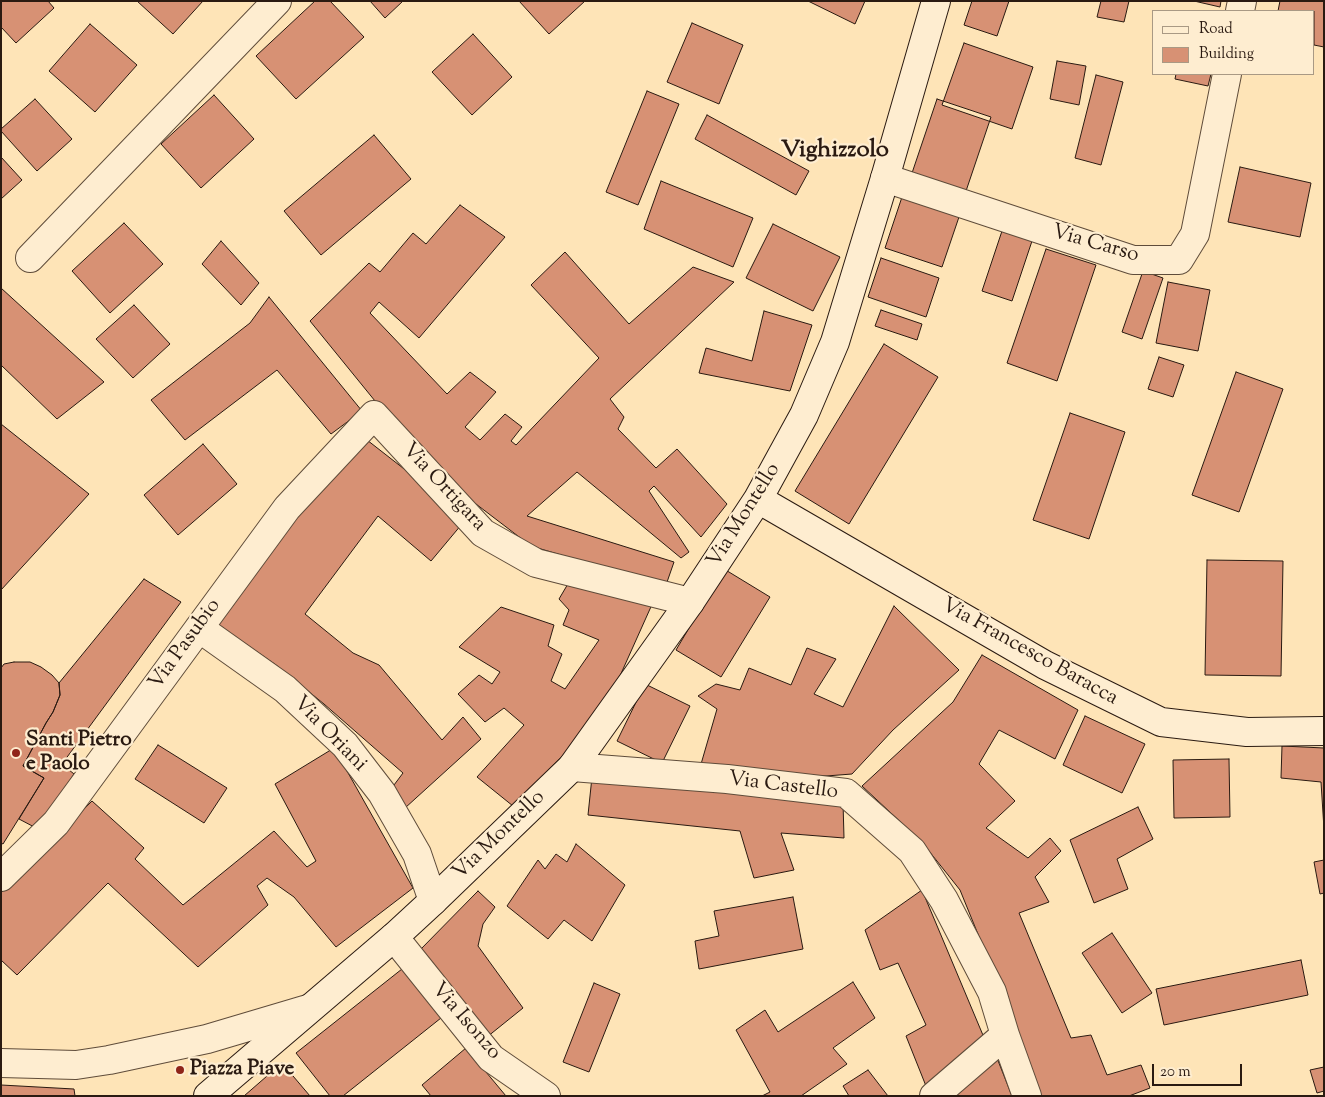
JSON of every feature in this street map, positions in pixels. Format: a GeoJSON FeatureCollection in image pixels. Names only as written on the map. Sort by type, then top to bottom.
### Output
{"type":"FeatureCollection","features":[{"type":"Feature","properties":{"kind":"street"},"geometry":{"type":"LineString","coordinates":[[30,258],[277,1]]}},
{"type":"Feature","properties":{"kind":"street","name":"Via Montello"},"geometry":{"type":"LineString","coordinates":[[394,938],[572,767],[690,602],[758,499],[804,415],[835,342],[936,1]]}},
{"type":"Feature","properties":{"kind":"street","name":"Via Carso"},"geometry":{"type":"LineString","coordinates":[[885,178],[1133,260],[1179,260],[1195,234],[1227,75]]}},
{"type":"Feature","properties":{"kind":"street","name":"Via Ortigara"},"geometry":{"type":"LineString","coordinates":[[374,415],[483,533],[536,563],[690,602]]}},
{"type":"Feature","properties":{"kind":"street","name":"Via Pasubio"},"geometry":{"type":"LineString","coordinates":[[1,876],[56,823],[287,508],[374,415]]}},
{"type":"Feature","properties":{"kind":"street","name":"Via Francesco Baracca"},"geometry":{"type":"LineString","coordinates":[[758,499],[1045,665],[1161,722],[1247,732],[1324,731]]}},
{"type":"Feature","properties":{"kind":"street","name":"Via Oriani"},"geometry":{"type":"LineString","coordinates":[[199,628],[285,689],[345,745],[382,793],[417,854],[433,901]]}},
{"type":"Feature","properties":{"kind":"street","name":"Via Castello"},"geometry":{"type":"LineString","coordinates":[[572,767],[727,779],[846,793],[912,850],[944,900],[992,992],[1027,1096]]}},
{"type":"Feature","properties":{"kind":"street"},"geometry":{"type":"LineString","coordinates":[[208,1096],[394,938]]}},
{"type":"Feature","properties":{"kind":"street","name":"Via Isonzo"},"geometry":{"type":"LineString","coordinates":[[394,938],[491,1058],[546,1096]]}},
{"type":"Feature","properties":{"kind":"street"},"geometry":{"type":"LineString","coordinates":[[1,1063],[76,1066],[207,1039],[308,1010]]}},
{"type":"Feature","properties":{"kind":"street"},"geometry":{"type":"LineString","coordinates":[[934,1096],[1005,1035]]}},
{"type":"Feature","properties":{"kind":"building"},"geometry":{"type":"Polygon","coordinates":[[[1,1],[48,1],[54,8],[16,43],[1,27],[1,1]]]}},
{"type":"Feature","properties":{"kind":"building"},"geometry":{"type":"Polygon","coordinates":[[[137,1],[203,1],[173,34],[137,1]]]}},
{"type":"Feature","properties":{"kind":"building"},"geometry":{"type":"Polygon","coordinates":[[[315,1],[330,1],[364,37],[296,99],[256,56],[315,1]]]}},
{"type":"Feature","properties":{"kind":"building"},"geometry":{"type":"Polygon","coordinates":[[[370,1],[403,1],[385,18],[370,1]]]}},
{"type":"Feature","properties":{"kind":"building"},"geometry":{"type":"Polygon","coordinates":[[[519,1],[585,1],[549,34],[519,1]]]}},
{"type":"Feature","properties":{"kind":"building"},"geometry":{"type":"Polygon","coordinates":[[[808,1],[865,1],[855,24],[808,1]]]}},
{"type":"Feature","properties":{"kind":"building"},"geometry":{"type":"Polygon","coordinates":[[[972,1],[1009,1],[997,36],[964,25],[972,1]]]}},
{"type":"Feature","properties":{"kind":"building"},"geometry":{"type":"Polygon","coordinates":[[[1101,1],[1129,1],[1124,22],[1097,17],[1101,1]]]}},
{"type":"Feature","properties":{"kind":"building"},"geometry":{"type":"Polygon","coordinates":[[[1194,1],[1221,1],[1220,7],[1194,1]]]}},
{"type":"Feature","properties":{"kind":"building"},"geometry":{"type":"Polygon","coordinates":[[[1280,1],[1324,1],[1324,47],[1315,45],[1315,10],[1278,10],[1280,1]]]}},
{"type":"Feature","properties":{"kind":"building"},"geometry":{"type":"Polygon","coordinates":[[[692,23],[743,45],[719,104],[667,82],[692,23]]]}},
{"type":"Feature","properties":{"kind":"building"},"geometry":{"type":"Polygon","coordinates":[[[90,24],[137,65],[95,112],[49,71],[90,24]]]}},
{"type":"Feature","properties":{"kind":"building"},"geometry":{"type":"Polygon","coordinates":[[[473,34],[512,77],[472,115],[432,72],[473,34]]]}},
{"type":"Feature","properties":{"kind":"building"},"geometry":{"type":"Polygon","coordinates":[[[964,43],[1033,67],[1012,129],[942,105],[964,43]]]}},
{"type":"Feature","properties":{"kind":"building"},"geometry":{"type":"Polygon","coordinates":[[[1057,61],[1086,66],[1079,105],[1050,99],[1057,61]]]}},
{"type":"Feature","properties":{"kind":"building"},"geometry":{"type":"Polygon","coordinates":[[[1096,75],[1123,82],[1101,165],[1075,158],[1096,75]]]}},
{"type":"Feature","properties":{"kind":"building"},"geometry":{"type":"Polygon","coordinates":[[[1176,75],[1211,75],[1208,86],[1175,79],[1176,75]]]}},
{"type":"Feature","properties":{"kind":"building"},"geometry":{"type":"Polygon","coordinates":[[[647,91],[679,104],[638,205],[606,192],[647,91]]]}},
{"type":"Feature","properties":{"kind":"building"},"geometry":{"type":"Polygon","coordinates":[[[214,95],[254,139],[201,188],[161,144],[214,95]]]}},
{"type":"Feature","properties":{"kind":"building"},"geometry":{"type":"Polygon","coordinates":[[[35,99],[72,139],[37,171],[1,131],[35,99]]]}},
{"type":"Feature","properties":{"kind":"building"},"geometry":{"type":"Polygon","coordinates":[[[937,99],[991,117],[965,194],[911,176],[937,99]]]}},
{"type":"Feature","properties":{"kind":"building"},"geometry":{"type":"Polygon","coordinates":[[[707,115],[809,171],[796,195],[695,139],[707,115]]]}},
{"type":"Feature","properties":{"kind":"building"},"geometry":{"type":"Polygon","coordinates":[[[374,135],[411,179],[321,255],[284,211],[374,135]]]}},
{"type":"Feature","properties":{"kind":"building"},"geometry":{"type":"Polygon","coordinates":[[[1,157],[22,180],[1,199],[1,157]]]}},
{"type":"Feature","properties":{"kind":"building"},"geometry":{"type":"Polygon","coordinates":[[[1240,167],[1311,183],[1300,237],[1228,222],[1240,167]]]}},
{"type":"Feature","properties":{"kind":"building"},"geometry":{"type":"Polygon","coordinates":[[[661,181],[753,218],[733,267],[644,229],[661,181]]]}},
{"type":"Feature","properties":{"kind":"building"},"geometry":{"type":"Polygon","coordinates":[[[903,194],[960,214],[942,267],[885,248],[903,194]]]}},
{"type":"Feature","properties":{"kind":"building"},"geometry":{"type":"Polygon","coordinates":[[[460,205],[505,237],[419,338],[379,302],[370,313],[447,394],[470,372],[496,392],[465,427],[480,440],[505,414],[522,427],[511,441],[516,445],[599,358],[531,285],[565,252],[629,324],[693,267],[734,282],[610,399],[624,417],[618,429],[656,468],[677,449],[727,504],[701,537],[654,486],[649,491],[689,552],[681,558],[577,472],[527,516],[674,562],[666,585],[531,546],[476,504],[410,444],[310,321],[369,263],[380,272],[413,233],[426,244],[460,205]]]}},
{"type":"Feature","properties":{"kind":"building"},"geometry":{"type":"Polygon","coordinates":[[[124,223],[163,264],[110,313],[72,271],[124,223]]]}},
{"type":"Feature","properties":{"kind":"building"},"geometry":{"type":"Polygon","coordinates":[[[773,224],[840,257],[813,311],[746,278],[773,224]]]}},
{"type":"Feature","properties":{"kind":"building"},"geometry":{"type":"Polygon","coordinates":[[[1003,228],[1033,238],[1012,301],[982,291],[1003,228]]]}},
{"type":"Feature","properties":{"kind":"building"},"geometry":{"type":"Polygon","coordinates":[[[221,241],[259,283],[241,305],[202,264],[221,241]]]}},
{"type":"Feature","properties":{"kind":"building"},"geometry":{"type":"Polygon","coordinates":[[[1046,249],[1096,265],[1057,381],[1007,363],[1046,249]]]}},
{"type":"Feature","properties":{"kind":"building"},"geometry":{"type":"Polygon","coordinates":[[[881,258],[939,278],[926,317],[868,297],[881,258]]]}},
{"type":"Feature","properties":{"kind":"building"},"geometry":{"type":"Polygon","coordinates":[[[1143,271],[1163,278],[1142,339],[1122,332],[1143,271]]]}},
{"type":"Feature","properties":{"kind":"building"},"geometry":{"type":"Polygon","coordinates":[[[1168,282],[1210,290],[1198,351],[1156,343],[1168,282]]]}},
{"type":"Feature","properties":{"kind":"building"},"geometry":{"type":"Polygon","coordinates":[[[1,288],[104,382],[57,419],[1,365],[1,288]]]}},
{"type":"Feature","properties":{"kind":"building"},"geometry":{"type":"Polygon","coordinates":[[[269,297],[362,411],[331,434],[277,370],[185,440],[151,400],[250,323],[269,297]]]}},
{"type":"Feature","properties":{"kind":"building"},"geometry":{"type":"Polygon","coordinates":[[[134,305],[170,344],[133,378],[96,339],[134,305]]]}},
{"type":"Feature","properties":{"kind":"building"},"geometry":{"type":"Polygon","coordinates":[[[881,310],[922,324],[917,340],[875,326],[881,310]]]}},
{"type":"Feature","properties":{"kind":"building"},"geometry":{"type":"Polygon","coordinates":[[[764,311],[812,325],[790,391],[699,373],[706,348],[752,361],[764,311]]]}},
{"type":"Feature","properties":{"kind":"building"},"geometry":{"type":"Polygon","coordinates":[[[884,344],[938,377],[849,524],[795,491],[884,344]]]}},
{"type":"Feature","properties":{"kind":"building"},"geometry":{"type":"Polygon","coordinates":[[[1159,357],[1184,365],[1173,397],[1148,389],[1159,357]]]}},
{"type":"Feature","properties":{"kind":"building"},"geometry":{"type":"Polygon","coordinates":[[[1236,372],[1283,389],[1239,512],[1192,495],[1236,372]]]}},
{"type":"Feature","properties":{"kind":"building"},"geometry":{"type":"Polygon","coordinates":[[[1070,413],[1125,432],[1089,539],[1033,520],[1070,413]]]}},
{"type":"Feature","properties":{"kind":"building"},"geometry":{"type":"Polygon","coordinates":[[[1,424],[89,494],[1,590],[1,424]]]}},
{"type":"Feature","properties":{"kind":"building"},"geometry":{"type":"Polygon","coordinates":[[[367,440],[467,518],[431,561],[378,516],[305,614],[353,653],[379,665],[442,740],[463,717],[481,739],[405,808],[391,789],[403,773],[276,665],[217,624],[267,549],[367,440]]]}},
{"type":"Feature","properties":{"kind":"building"},"geometry":{"type":"Polygon","coordinates":[[[203,444],[237,484],[178,535],[144,495],[203,444]]]}},
{"type":"Feature","properties":{"kind":"building"},"geometry":{"type":"Polygon","coordinates":[[[1207,560],[1283,561],[1281,676],[1205,675],[1207,560]]]}},
{"type":"Feature","properties":{"kind":"building"},"geometry":{"type":"Polygon","coordinates":[[[724,569],[770,597],[721,677],[676,650],[724,569]]]}},
{"type":"Feature","properties":{"kind":"building"},"geometry":{"type":"Polygon","coordinates":[[[572,577],[654,600],[602,716],[513,806],[477,777],[524,725],[504,708],[485,722],[458,694],[479,675],[492,684],[500,672],[459,647],[501,607],[554,625],[548,646],[562,654],[551,681],[565,689],[599,640],[563,625],[569,610],[559,599],[572,577]]]}},
{"type":"Feature","properties":{"kind":"building"},"geometry":{"type":"Polygon","coordinates":[[[144,579],[181,602],[62,764],[74,774],[38,829],[19,819],[44,778],[23,766],[53,712],[60,695],[59,683],[144,579]]]}},
{"type":"Feature","properties":{"kind":"building"},"geometry":{"type":"Polygon","coordinates":[[[894,606],[959,670],[893,730],[852,774],[826,776],[699,771],[717,709],[698,696],[716,684],[740,690],[749,668],[791,685],[807,648],[836,659],[814,694],[843,707],[894,606]]]}},
{"type":"Feature","properties":{"kind":"building"},"geometry":{"type":"Polygon","coordinates":[[[982,655],[1078,710],[1055,759],[999,730],[979,764],[1015,801],[986,828],[1028,858],[1050,838],[1061,851],[1035,877],[1049,902],[1019,913],[1071,1038],[1091,1035],[1107,1075],[1141,1065],[1150,1088],[1129,1096],[1038,1096],[960,890],[921,841],[862,786],[953,702],[982,655]]]}},
{"type":"Feature","properties":{"kind":"building","name":"Santi Pietro e Paolo"},"geometry":{"type":"Polygon","coordinates":[[[30,662],[41,667],[59,683],[60,695],[53,712],[23,766],[44,778],[3,844],[1,843],[1,668],[4,664],[30,662]]]}},
{"type":"Feature","properties":{"kind":"building"},"geometry":{"type":"Polygon","coordinates":[[[645,684],[690,706],[662,763],[617,741],[645,684]]]}},
{"type":"Feature","properties":{"kind":"building"},"geometry":{"type":"Polygon","coordinates":[[[1085,716],[1145,744],[1122,793],[1063,765],[1085,716]]]}},
{"type":"Feature","properties":{"kind":"building"},"geometry":{"type":"Polygon","coordinates":[[[158,745],[227,788],[204,823],[135,779],[158,745]]]}},
{"type":"Feature","properties":{"kind":"building"},"geometry":{"type":"Polygon","coordinates":[[[1282,746],[1324,748],[1324,829],[1321,782],[1281,778],[1282,746]]]}},
{"type":"Feature","properties":{"kind":"building"},"geometry":{"type":"Polygon","coordinates":[[[334,748],[413,888],[336,947],[294,897],[267,878],[257,886],[268,905],[198,967],[108,883],[17,975],[1,960],[1,893],[92,801],[144,848],[135,859],[183,905],[274,831],[307,867],[316,861],[275,784],[334,748]]]}},
{"type":"Feature","properties":{"kind":"building"},"geometry":{"type":"Polygon","coordinates":[[[1229,759],[1230,817],[1174,818],[1173,760],[1229,759]]]}},
{"type":"Feature","properties":{"kind":"building"},"geometry":{"type":"Polygon","coordinates":[[[592,777],[843,802],[844,838],[781,833],[794,870],[754,878],[740,831],[588,815],[592,777]]]}},
{"type":"Feature","properties":{"kind":"building"},"geometry":{"type":"Polygon","coordinates":[[[1138,807],[1153,839],[1117,859],[1128,889],[1094,903],[1070,840],[1138,807]]]}},
{"type":"Feature","properties":{"kind":"building"},"geometry":{"type":"Polygon","coordinates":[[[576,844],[625,885],[592,941],[564,920],[548,939],[507,906],[538,860],[545,869],[556,854],[567,862],[576,844]]]}},
{"type":"Feature","properties":{"kind":"building"},"geometry":{"type":"Polygon","coordinates":[[[1324,860],[1324,893],[1320,894],[1314,862],[1324,860]]]}},
{"type":"Feature","properties":{"kind":"building"},"geometry":{"type":"Polygon","coordinates":[[[922,890],[985,1040],[926,1086],[906,1036],[926,1025],[898,963],[880,970],[865,930],[922,890]]]}},
{"type":"Feature","properties":{"kind":"building"},"geometry":{"type":"Polygon","coordinates":[[[478,891],[495,907],[483,924],[478,946],[523,1008],[487,1037],[419,951],[478,891]]]}},
{"type":"Feature","properties":{"kind":"building"},"geometry":{"type":"Polygon","coordinates":[[[793,897],[803,949],[699,969],[695,941],[719,936],[714,911],[793,897]]]}},
{"type":"Feature","properties":{"kind":"building"},"geometry":{"type":"Polygon","coordinates":[[[1112,933],[1152,993],[1122,1013],[1082,953],[1112,933]]]}},
{"type":"Feature","properties":{"kind":"building"},"geometry":{"type":"Polygon","coordinates":[[[1301,960],[1308,995],[1164,1025],[1156,989],[1301,960]]]}},
{"type":"Feature","properties":{"kind":"building"},"geometry":{"type":"Polygon","coordinates":[[[402,969],[441,1018],[343,1096],[330,1096],[296,1053],[402,969]]]}},
{"type":"Feature","properties":{"kind":"building"},"geometry":{"type":"Polygon","coordinates":[[[853,982],[875,1018],[833,1048],[847,1064],[801,1096],[762,1096],[770,1092],[736,1030],[765,1010],[778,1032],[853,982]]]}},
{"type":"Feature","properties":{"kind":"building"},"geometry":{"type":"Polygon","coordinates":[[[594,983],[620,994],[589,1072],[563,1062],[594,983]]]}},
{"type":"Feature","properties":{"kind":"building"},"geometry":{"type":"Polygon","coordinates":[[[466,1048],[506,1096],[431,1096],[422,1085],[466,1048]]]}},
{"type":"Feature","properties":{"kind":"building"},"geometry":{"type":"Polygon","coordinates":[[[995,1053],[1012,1096],[948,1096],[995,1053]]]}},
{"type":"Feature","properties":{"kind":"building"},"geometry":{"type":"Polygon","coordinates":[[[282,1063],[310,1096],[244,1096],[282,1063]]]}},
{"type":"Feature","properties":{"kind":"building"},"geometry":{"type":"Polygon","coordinates":[[[1324,1067],[1324,1091],[1317,1093],[1310,1070],[1324,1067]]]}},
{"type":"Feature","properties":{"kind":"building"},"geometry":{"type":"Polygon","coordinates":[[[868,1070],[888,1096],[849,1096],[843,1086],[868,1070]]]}},
{"type":"Feature","properties":{"kind":"building"},"geometry":{"type":"Polygon","coordinates":[[[1,1085],[74,1089],[75,1096],[1,1096],[1,1085]]]}},
{"type":"Feature","properties":{"kind":"place","name":"Santi Pietro e Paolo"},"geometry":{"type":"Point","coordinates":[16,753]}},
{"type":"Feature","properties":{"kind":"place","name":"Piazza Piave"},"geometry":{"type":"Point","coordinates":[180,1070]}},
{"type":"Feature","properties":{"kind":"district","name":"Vighizzolo"},"geometry":{"type":"Point","coordinates":[835,152]}}]}
